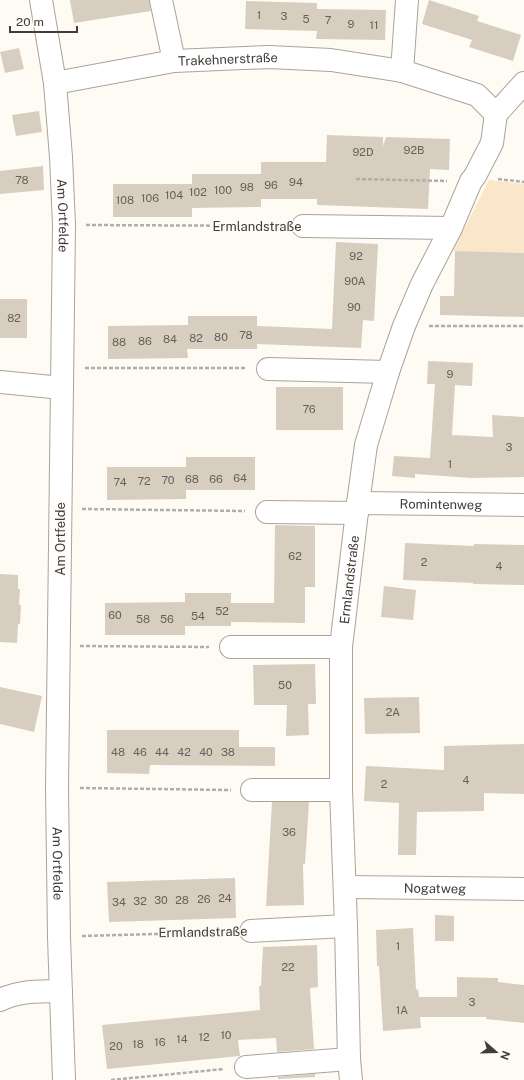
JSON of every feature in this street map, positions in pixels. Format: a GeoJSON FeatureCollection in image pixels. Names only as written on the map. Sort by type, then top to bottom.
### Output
{"type":"FeatureCollection","features":[{"type":"Feature","properties":{"kind":"street","name":"Am Ortfelde"},"geometry":{"type":"LineString","coordinates":[[41,0],[55,83],[61,158],[64,225],[57,788],[59,937],[64,1080]]}},
{"type":"Feature","properties":{"kind":"street"},"geometry":{"type":"LineString","coordinates":[[161,0],[174,61]]}},
{"type":"Feature","properties":{"kind":"street"},"geometry":{"type":"LineString","coordinates":[[402,71],[407,0]]}},
{"type":"Feature","properties":{"kind":"street","name":"Trakehnerstraße"},"geometry":{"type":"LineString","coordinates":[[55,83],[174,61],[269,57],[332,60],[402,71],[477,94],[496,114]]}},
{"type":"Feature","properties":{"kind":"street"},"geometry":{"type":"LineString","coordinates":[[496,114],[524,83]]}},
{"type":"Feature","properties":{"kind":"street","name":"Ermlandstraße"},"geometry":{"type":"LineString","coordinates":[[351,1080],[349,1059],[341,790],[341,647],[366,445],[388,372],[404,326],[422,284],[451,228],[471,181],[492,143],[496,114]]}},
{"type":"Feature","properties":{"kind":"street","name":"Ermlandstraße"},"geometry":{"type":"LineString","coordinates":[[302,226],[451,228]]}},
{"type":"Feature","properties":{"kind":"street"},"geometry":{"type":"LineString","coordinates":[[268,368],[388,372]]}},
{"type":"Feature","properties":{"kind":"street"},"geometry":{"type":"LineString","coordinates":[[0,382],[62,378]]}},
{"type":"Feature","properties":{"kind":"street","name":"Romintenweg"},"geometry":{"type":"LineString","coordinates":[[357,508],[524,505]]}},
{"type":"Feature","properties":{"kind":"street"},"geometry":{"type":"LineString","coordinates":[[267,512],[357,508]]}},
{"type":"Feature","properties":{"kind":"street"},"geometry":{"type":"LineString","coordinates":[[231,647],[341,647]]}},
{"type":"Feature","properties":{"kind":"street"},"geometry":{"type":"LineString","coordinates":[[252,790],[341,790]]}},
{"type":"Feature","properties":{"kind":"street","name":"Nogatweg"},"geometry":{"type":"LineString","coordinates":[[345,887],[524,889]]}},
{"type":"Feature","properties":{"kind":"street","name":"Ermlandstraße"},"geometry":{"type":"LineString","coordinates":[[251,931],[346,926]]}},
{"type":"Feature","properties":{"kind":"street"},"geometry":{"type":"LineString","coordinates":[[0,1000],[10,995],[21,993],[61,991]]}},
{"type":"Feature","properties":{"kind":"street"},"geometry":{"type":"LineString","coordinates":[[246,1067],[349,1059]]}},
{"type":"Feature","properties":{"kind":"path"},"geometry":{"type":"LineString","coordinates":[[356,180],[471,181]]}},
{"type":"Feature","properties":{"kind":"path","name":"Ermlandstraße"},"geometry":{"type":"LineString","coordinates":[[64,225],[302,226]]}},
{"type":"Feature","properties":{"kind":"path"},"geometry":{"type":"LineString","coordinates":[[404,326],[524,326]]}},
{"type":"Feature","properties":{"kind":"path"},"geometry":{"type":"LineString","coordinates":[[62,378],[268,368]]}},
{"type":"Feature","properties":{"kind":"path"},"geometry":{"type":"LineString","coordinates":[[60,509],[267,512]]}},
{"type":"Feature","properties":{"kind":"path"},"geometry":{"type":"LineString","coordinates":[[59,645],[231,647]]}},
{"type":"Feature","properties":{"kind":"path"},"geometry":{"type":"LineString","coordinates":[[57,788],[252,790]]}},
{"type":"Feature","properties":{"kind":"path","name":"Ermlandstraße"},"geometry":{"type":"LineString","coordinates":[[59,937],[251,931]]}},
{"type":"Feature","properties":{"kind":"path"},"geometry":{"type":"LineString","coordinates":[[112,1080],[246,1067]]}},
{"type":"Feature","properties":{"kind":"shaded area"},"geometry":{"type":"Polygon","coordinates":[[[489,180],[524,184],[524,253],[453,251],[489,180]]]}},
{"type":"Feature","properties":{"kind":"building"},"geometry":{"type":"Polygon","coordinates":[[[70,0],[149,0],[151,11],[74,23],[70,0]]]}},
{"type":"Feature","properties":{"kind":"building"},"geometry":{"type":"Polygon","coordinates":[[[429,0],[479,16],[477,21],[521,35],[513,61],[469,47],[472,40],[422,24],[429,0]]]}},
{"type":"Feature","properties":{"kind":"building"},"geometry":{"type":"Polygon","coordinates":[[[246,1],[317,3],[317,9],[386,10],[385,40],[316,39],[317,31],[245,29],[246,1]]]}},
{"type":"Feature","properties":{"kind":"building"},"geometry":{"type":"Polygon","coordinates":[[[19,48],[24,69],[5,73],[0,52],[19,48]]]}},
{"type":"Feature","properties":{"kind":"building"},"geometry":{"type":"Polygon","coordinates":[[[39,111],[42,132],[16,136],[12,115],[39,111]]]}},
{"type":"Feature","properties":{"kind":"building"},"geometry":{"type":"Polygon","coordinates":[[[327,135],[383,137],[383,146],[386,137],[450,139],[449,170],[430,169],[428,209],[317,205],[317,199],[261,199],[261,207],[192,208],[192,217],[113,217],[113,184],[192,184],[192,174],[261,174],[261,162],[326,162],[327,135]]]}},
{"type":"Feature","properties":{"kind":"building"},"geometry":{"type":"Polygon","coordinates":[[[43,166],[44,190],[0,194],[0,171],[43,166]]]}},
{"type":"Feature","properties":{"kind":"building"},"geometry":{"type":"Polygon","coordinates":[[[336,242],[378,244],[374,321],[363,320],[361,348],[257,344],[257,349],[187,349],[188,358],[108,359],[108,326],[188,325],[188,316],[257,316],[257,326],[332,329],[336,242]]]}},
{"type":"Feature","properties":{"kind":"building"},"geometry":{"type":"Polygon","coordinates":[[[455,251],[524,253],[524,317],[440,315],[440,296],[454,296],[455,251]]]}},
{"type":"Feature","properties":{"kind":"building"},"geometry":{"type":"Polygon","coordinates":[[[0,299],[27,299],[27,338],[0,338],[0,299]]]}},
{"type":"Feature","properties":{"kind":"building"},"geometry":{"type":"Polygon","coordinates":[[[428,361],[473,363],[472,386],[455,385],[452,435],[493,437],[492,415],[524,417],[524,477],[472,478],[415,474],[415,478],[392,476],[394,456],[430,458],[435,384],[427,384],[428,361]]]}},
{"type":"Feature","properties":{"kind":"building"},"geometry":{"type":"Polygon","coordinates":[[[276,387],[343,387],[343,430],[276,430],[276,387]]]}},
{"type":"Feature","properties":{"kind":"building"},"geometry":{"type":"Polygon","coordinates":[[[186,457],[255,457],[255,490],[186,490],[186,499],[107,500],[107,467],[186,467],[186,457]]]}},
{"type":"Feature","properties":{"kind":"building"},"geometry":{"type":"Polygon","coordinates":[[[275,525],[315,526],[315,587],[305,587],[305,623],[231,622],[231,626],[185,626],[185,635],[105,635],[105,603],[185,602],[185,593],[231,593],[231,603],[274,603],[275,525]]]}},
{"type":"Feature","properties":{"kind":"building"},"geometry":{"type":"Polygon","coordinates":[[[405,543],[474,546],[474,544],[524,545],[524,585],[403,580],[405,543]]]}},
{"type":"Feature","properties":{"kind":"building"},"geometry":{"type":"Polygon","coordinates":[[[0,574],[18,575],[18,589],[20,589],[19,605],[21,605],[17,643],[0,642],[0,574]]]}},
{"type":"Feature","properties":{"kind":"building"},"geometry":{"type":"Polygon","coordinates":[[[384,586],[416,590],[413,620],[381,617],[384,586]]]}},
{"type":"Feature","properties":{"kind":"building"},"geometry":{"type":"Polygon","coordinates":[[[315,664],[316,704],[308,704],[309,735],[286,736],[287,705],[254,705],[253,665],[315,664]]]}},
{"type":"Feature","properties":{"kind":"building"},"geometry":{"type":"Polygon","coordinates":[[[0,687],[42,696],[34,732],[0,724],[0,687]]]}},
{"type":"Feature","properties":{"kind":"building"},"geometry":{"type":"Polygon","coordinates":[[[419,697],[420,733],[365,734],[364,698],[419,697]]]}},
{"type":"Feature","properties":{"kind":"building"},"geometry":{"type":"Polygon","coordinates":[[[107,730],[239,730],[239,747],[275,747],[275,766],[150,765],[149,774],[107,773],[107,730]]]}},
{"type":"Feature","properties":{"kind":"building"},"geometry":{"type":"Polygon","coordinates":[[[524,744],[524,794],[484,793],[484,811],[417,812],[416,855],[398,855],[399,803],[364,801],[366,766],[444,770],[444,746],[524,744]]]}},
{"type":"Feature","properties":{"kind":"building"},"geometry":{"type":"Polygon","coordinates":[[[272,802],[309,802],[305,864],[303,864],[304,905],[266,906],[272,802]]]}},
{"type":"Feature","properties":{"kind":"building"},"geometry":{"type":"Polygon","coordinates":[[[235,878],[236,918],[109,922],[107,882],[235,878]]]}},
{"type":"Feature","properties":{"kind":"building"},"geometry":{"type":"Polygon","coordinates":[[[435,915],[454,916],[454,941],[435,941],[435,915]]]}},
{"type":"Feature","properties":{"kind":"building"},"geometry":{"type":"Polygon","coordinates":[[[413,928],[416,990],[418,989],[419,997],[457,997],[457,977],[498,978],[498,982],[524,985],[524,1023],[486,1019],[486,1017],[420,1017],[421,1028],[383,1031],[379,966],[377,966],[376,930],[413,928]]]}},
{"type":"Feature","properties":{"kind":"building"},"geometry":{"type":"Polygon","coordinates":[[[317,945],[318,987],[310,988],[314,1049],[277,1052],[276,1038],[238,1040],[240,1056],[107,1069],[102,1025],[260,1010],[259,986],[261,986],[263,947],[317,945]]]}},
{"type":"Feature","properties":{"kind":"building"},"geometry":{"type":"Polygon","coordinates":[[[315,1074],[315,1077],[278,1079],[278,1077],[315,1074]]]}}]}
